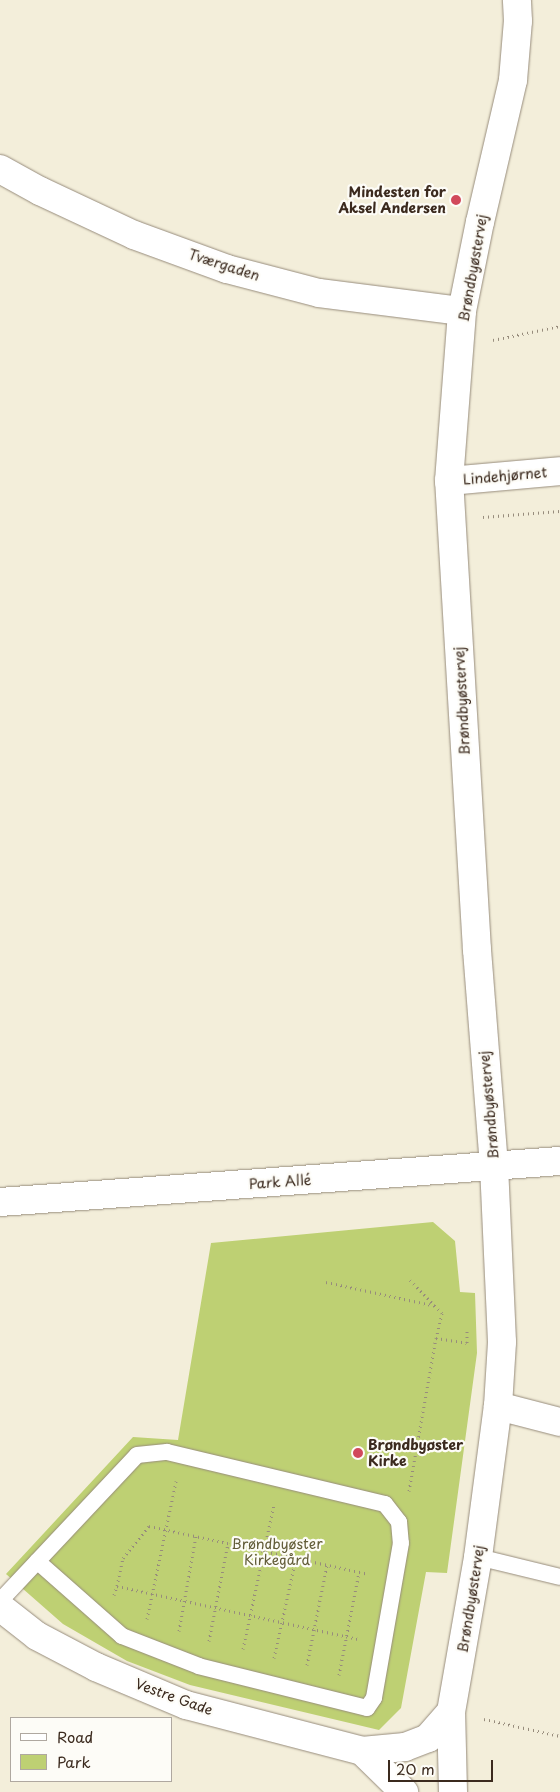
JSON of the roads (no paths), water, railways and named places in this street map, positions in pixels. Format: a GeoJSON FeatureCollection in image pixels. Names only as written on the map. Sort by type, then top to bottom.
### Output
{"type":"FeatureCollection","features":[{"type":"Feature","properties":{"kind":"street","name":"Brøndbyøstervej"},"geometry":{"type":"LineString","coordinates":[[453,1792],[451,1712],[478,1556],[498,1406],[502,1342],[494,1166],[480,988],[449,481],[462,311],[512,80],[518,21],[517,0]]}},
{"type":"Feature","properties":{"kind":"street","name":"Tværgaden"},"geometry":{"type":"LineString","coordinates":[[0,169],[40,191],[134,235],[227,269],[319,293],[462,311]]}},
{"type":"Feature","properties":{"kind":"street","name":"Lindehjørnet"},"geometry":{"type":"LineString","coordinates":[[449,481],[560,472]]}},
{"type":"Feature","properties":{"kind":"street","name":"Park Allé"},"geometry":{"type":"LineString","coordinates":[[0,1202],[560,1161]]}},
{"type":"Feature","properties":{"kind":"street"},"geometry":{"type":"LineString","coordinates":[[498,1406],[560,1422]]}},
{"type":"Feature","properties":{"kind":"street","name":"Vestre Gade"},"geometry":{"type":"LineString","coordinates":[[0,1607],[37,1636],[96,1667],[186,1705],[362,1751],[405,1748],[428,1738],[451,1712]]}},
{"type":"Feature","properties":{"kind":"street","name":"Vestre Gade"},"geometry":{"type":"LineString","coordinates":[[362,1751],[404,1792]]}},
{"type":"Feature","properties":{"kind":"lane"},"geometry":{"type":"LineString","coordinates":[[0,1601],[137,1455],[167,1452],[385,1504],[399,1522],[400,1543],[374,1698],[366,1708],[204,1667],[122,1636],[38,1561]]}},
{"type":"Feature","properties":{"kind":"lane"},"geometry":{"type":"LineString","coordinates":[[478,1556],[560,1577]]}},
{"type":"Feature","properties":{"kind":"place","name":"Mindesten for Aksel Andersen"},"geometry":{"type":"Point","coordinates":[456,200]}},
{"type":"Feature","properties":{"kind":"place","name":"Brøndbyøster Kirke"},"geometry":{"type":"Point","coordinates":[358,1453]}},
{"type":"Feature","properties":{"kind":"park label","name":"Brøndbyøster Kirkegård"},"geometry":{"type":"Point","coordinates":[277,1552]}}]}
